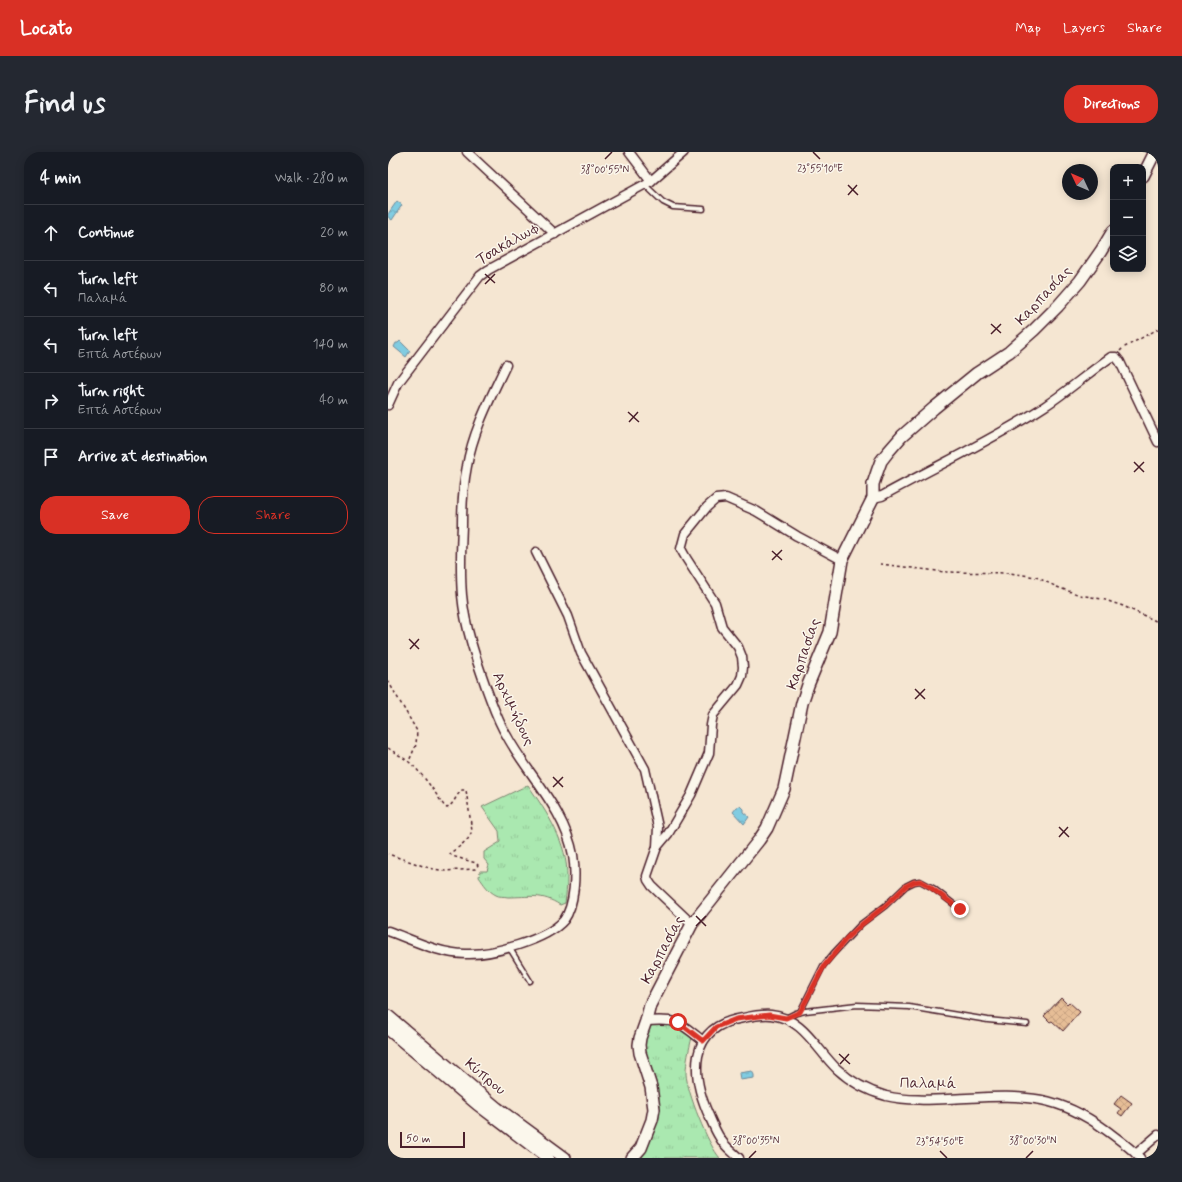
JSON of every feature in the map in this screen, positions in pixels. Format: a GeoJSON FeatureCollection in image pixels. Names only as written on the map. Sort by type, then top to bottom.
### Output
{"type":"FeatureCollection","features":[{"type":"Feature","properties":{"kind":"street"},"geometry":{"type":"LineString","coordinates":[[466,152],[555,234]]}},
{"type":"Feature","properties":{"kind":"street"},"geometry":{"type":"LineString","coordinates":[[630,152],[648,183]]}},
{"type":"Feature","properties":{"kind":"street","name":"Τσακάλωφ"},"geometry":{"type":"LineString","coordinates":[[388,405],[398,384],[480,276],[488,270],[648,183],[684,152]]}},
{"type":"Feature","properties":{"kind":"street"},"geometry":{"type":"LineString","coordinates":[[1146,170],[1155,152]]}},
{"type":"Feature","properties":{"kind":"street","name":"Καρπασίας"},"geometry":{"type":"LineString","coordinates":[[632,1158],[640,1153],[652,1120],[654,1109],[651,1087],[640,1053],[639,1045],[650,1006],[692,924],[759,840],[777,808],[784,789],[802,703],[830,632],[842,560],[872,498],[873,484],[877,472],[888,452],[902,436],[977,373],[1009,352],[1058,306],[1080,280],[1101,251],[1110,235]]}},
{"type":"Feature","properties":{"kind":"street"},"geometry":{"type":"LineString","coordinates":[[872,498],[882,496],[994,436],[1045,406],[1110,357],[1116,357],[1120,362],[1158,442]]}},
{"type":"Feature","properties":{"kind":"street","name":"Αρχιμήδους"},"geometry":{"type":"LineString","coordinates":[[388,930],[445,952],[476,954],[499,951],[533,939],[554,928],[564,919],[570,908],[574,880],[573,856],[568,835],[560,819],[506,735],[495,712],[478,667],[470,637],[462,595],[460,556],[464,487],[467,466],[473,444],[486,410],[506,364]]}},
{"type":"Feature","properties":{"kind":"street"},"geometry":{"type":"LineString","coordinates":[[657,847],[668,834],[691,795],[710,753],[710,724],[713,715],[738,685],[742,676],[743,667],[742,657],[738,647],[722,627],[715,603],[681,549],[685,534],[702,512],[716,499],[726,498],[756,511],[797,536],[842,560]]}},
{"type":"Feature","properties":{"kind":"street"},"geometry":{"type":"LineString","coordinates":[[536,552],[568,616],[581,653],[645,769],[658,827],[657,847],[647,876],[648,880],[692,924]]}},
{"type":"Feature","properties":{"kind":"street","name":"Παλαμά"},"geometry":{"type":"LineString","coordinates":[[740,1158],[720,1138],[706,1111],[697,1082],[696,1063],[698,1051],[703,1041],[716,1027],[736,1019],[769,1015],[786,1018],[799,1026],[837,1069],[854,1083],[869,1090],[902,1099],[938,1100],[1018,1097],[1042,1099],[1069,1108],[1086,1117],[1119,1139],[1138,1156]]}},
{"type":"Feature","properties":{"kind":"street","name":"Κύπρου"},"geometry":{"type":"LineString","coordinates":[[388,1016],[393,1029],[477,1104],[548,1158]]}},
{"type":"Feature","properties":{"kind":"street"},"geometry":{"type":"LineString","coordinates":[[646,1021],[666,1020],[678,1022],[703,1041]]}},
{"type":"Feature","properties":{"kind":"street","name":"Κύπρου"},"geometry":{"type":"LineString","coordinates":[[393,1029],[565,1158]]}},
{"type":"Feature","properties":{"kind":"street"},"geometry":{"type":"LineString","coordinates":[[1138,1156],[1158,1135]]}},
{"type":"Feature","properties":{"kind":"lane"},"geometry":{"type":"LineString","coordinates":[[648,183],[663,202],[673,206],[703,209]]}},
{"type":"Feature","properties":{"kind":"lane"},"geometry":{"type":"LineString","coordinates":[[800,1012],[824,966],[833,954],[862,924],[885,906],[906,886],[920,881],[933,888],[960,909]]}},
{"type":"Feature","properties":{"kind":"lane"},"geometry":{"type":"LineString","coordinates":[[509,947],[530,980]]}},
{"type":"Feature","properties":{"kind":"lane"},"geometry":{"type":"LineString","coordinates":[[786,1018],[800,1012],[857,1006],[909,1006],[988,1020],[1027,1024]]}},
{"type":"Feature","properties":{"kind":"path"},"geometry":{"type":"LineString","coordinates":[[1116,357],[1123,348],[1158,329]]}},
{"type":"Feature","properties":{"kind":"path"},"geometry":{"type":"LineString","coordinates":[[880,564],[945,572],[1010,573],[1036,577],[1057,587],[1080,595],[1102,599],[1123,606],[1158,622]]}},
{"type":"Feature","properties":{"kind":"path"},"geometry":{"type":"LineString","coordinates":[[388,681],[417,731],[416,745],[408,762]]}},
{"type":"Feature","properties":{"kind":"path"},"geometry":{"type":"LineString","coordinates":[[388,748],[408,762],[432,788],[445,807],[450,807],[459,793],[462,790],[466,790],[472,831],[468,839],[459,847],[450,852],[452,856],[476,863],[478,865],[475,869],[445,871],[429,868],[388,854]]}},
{"type":"Feature","properties":{"kind":"green space"},"geometry":{"type":"Polygon","coordinates":[[[528,785],[555,829],[564,853],[567,887],[565,903],[560,905],[541,897],[497,896],[484,885],[479,877],[480,871],[487,871],[489,865],[484,859],[484,852],[500,842],[499,831],[482,807],[528,785]]]}},
{"type":"Feature","properties":{"kind":"green space"},"geometry":{"type":"Polygon","coordinates":[[[650,1024],[673,1026],[684,1030],[692,1037],[686,1074],[687,1082],[704,1130],[720,1158],[642,1158],[656,1119],[642,1044],[650,1024]]]}},
{"type":"Feature","properties":{"kind":"water"},"geometry":{"type":"Polygon","coordinates":[[[397,201],[402,205],[392,220],[388,217],[388,214],[397,201]]]}},
{"type":"Feature","properties":{"kind":"water"},"geometry":{"type":"Polygon","coordinates":[[[400,341],[410,351],[406,357],[394,347],[396,343],[400,341]]]}},
{"type":"Feature","properties":{"kind":"water"},"geometry":{"type":"Polygon","coordinates":[[[740,806],[743,809],[743,812],[749,817],[744,824],[733,812],[740,806]]]}},
{"type":"Feature","properties":{"kind":"water"},"geometry":{"type":"Polygon","coordinates":[[[752,1071],[754,1078],[740,1080],[739,1073],[752,1071]]]}},
{"type":"Feature","properties":{"kind":"building"},"geometry":{"type":"Polygon","coordinates":[[[1061,998],[1067,1004],[1069,1002],[1080,1012],[1063,1031],[1044,1016],[1061,998]]]}},
{"type":"Feature","properties":{"kind":"building"},"geometry":{"type":"Polygon","coordinates":[[[1121,1095],[1132,1103],[1122,1116],[1118,1113],[1121,1109],[1114,1104],[1121,1095]]]}},
{"type":"Feature","properties":{"kind":"route"},"geometry":{"type":"LineString","coordinates":[[678,1022],[703,1041],[716,1027],[736,1019],[769,1015],[786,1018],[800,1012],[824,966],[847,938],[898,895],[906,886],[914,882],[920,881],[933,888],[960,909]]}}]}
